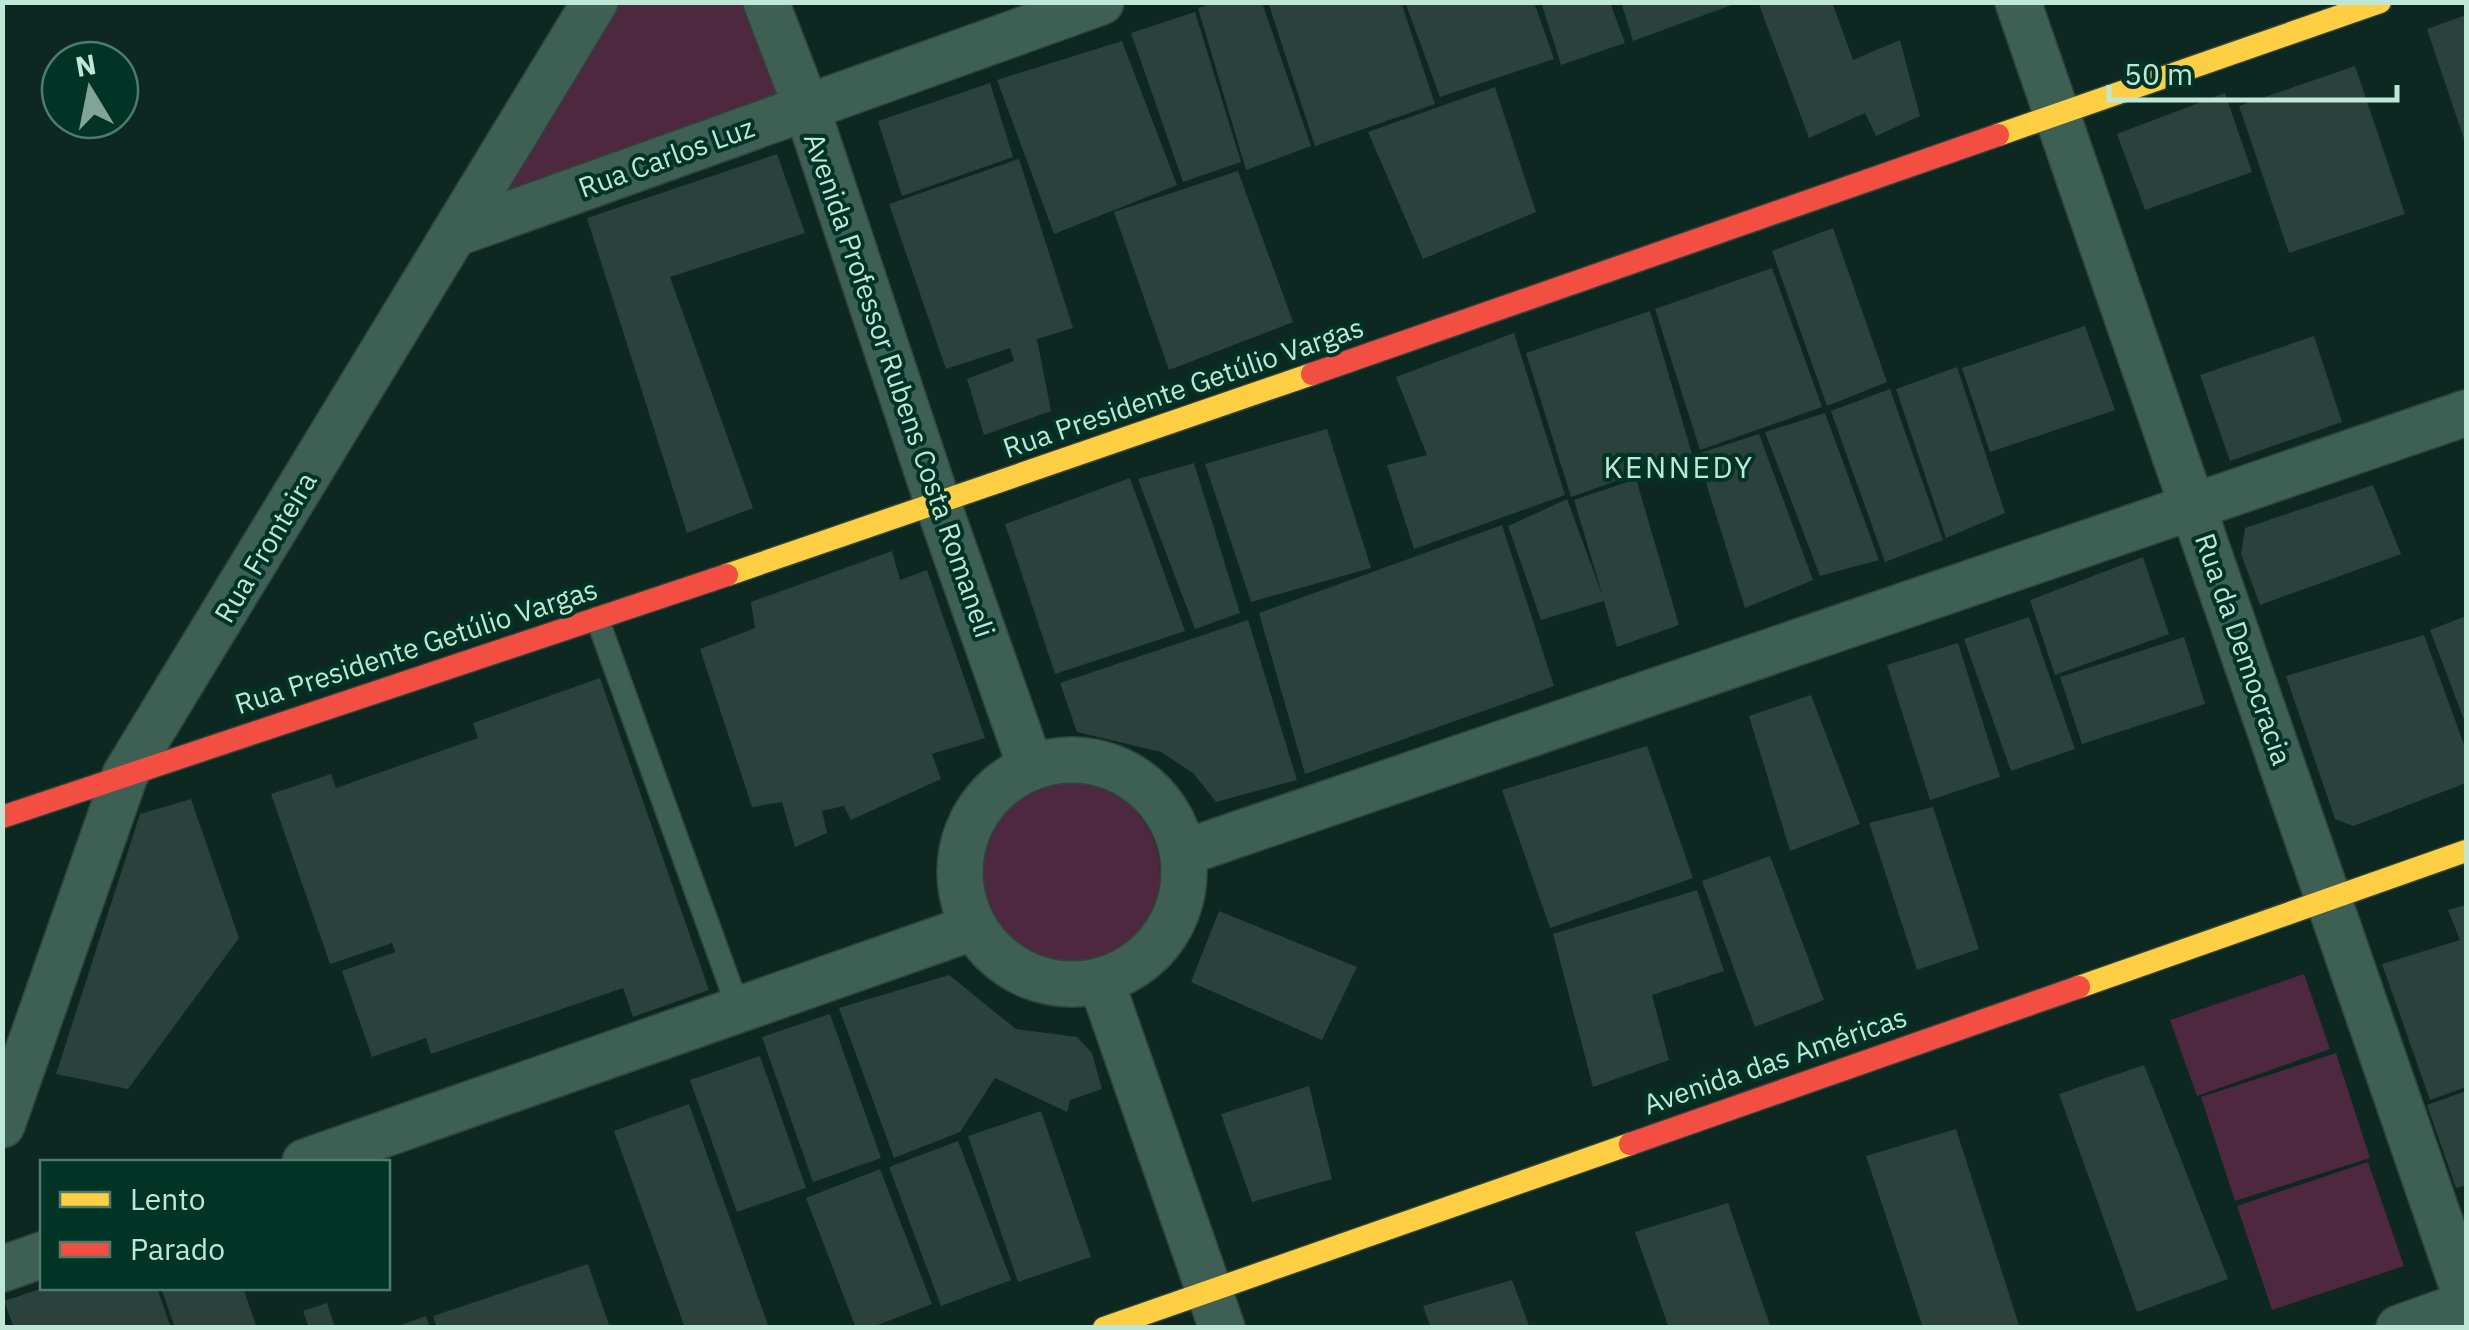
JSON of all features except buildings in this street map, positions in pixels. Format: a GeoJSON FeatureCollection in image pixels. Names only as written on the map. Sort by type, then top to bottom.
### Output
{"type":"FeatureCollection","features":[{"type":"Feature","properties":{"kind":"street","name":"Rua Fronteira"},"geometry":{"type":"LineString","coordinates":[[2,1125],[125,776],[595,2]]}},
{"type":"Feature","properties":{"kind":"street","name":"Avenida Professor Rubens Costa Romaneli"},"geometry":{"type":"LineString","coordinates":[[766,2],[806,106],[938,504],[1031,768]]}},
{"type":"Feature","properties":{"kind":"street","name":"Rua Carlos Luz"},"geometry":{"type":"LineString","coordinates":[[457,232],[1102,2]]}},
{"type":"Feature","properties":{"kind":"street","name":"Rua da Democracia"},"geometry":{"type":"LineString","coordinates":[[2018,2],[2466,1300]]}},
{"type":"Feature","properties":{"kind":"street","name":"Rua Presidente Getúlio Vargas"},"geometry":{"type":"LineString","coordinates":[[2,816],[938,504],[2380,2]]}},
{"type":"Feature","properties":{"kind":"street"},"geometry":{"type":"LineString","coordinates":[[1183,853],[2466,412]]}},
{"type":"Feature","properties":{"kind":"street"},"geometry":{"type":"LineString","coordinates":[[1064,760],[1096,762],[1127,774],[1154,794],[1173,821],[1183,853],[1184,886],[1175,918],[1158,946],[1132,968],[1101,981],[1064,984],[1028,976],[997,956],[974,927],[961,892],[961,854],[974,818],[998,788],[1031,768],[1064,760]]}},
{"type":"Feature","properties":{"kind":"street","name":"Avenida das Américas"},"geometry":{"type":"LineString","coordinates":[[1104,1328],[1216,1309],[2466,850]]}},
{"type":"Feature","properties":{"kind":"street"},"geometry":{"type":"LineString","coordinates":[[312,1160],[974,927]]}},
{"type":"Feature","properties":{"kind":"street"},"geometry":{"type":"LineString","coordinates":[[1101,981],[1216,1309]]}},
{"type":"Feature","properties":{"kind":"street"},"geometry":{"type":"LineString","coordinates":[[2,1269],[40,1256]]}},
{"type":"Feature","properties":{"kind":"street"},"geometry":{"type":"LineString","coordinates":[[2398,1328],[2466,1300]]}},
{"type":"Feature","properties":{"kind":"lane"},"geometry":{"type":"LineString","coordinates":[[597,618],[739,1010]]}},
{"type":"Feature","properties":{"kind":"shaded area"},"geometry":{"type":"Polygon","coordinates":[[[595,3],[766,3],[806,106],[457,233],[595,3]]]}},
{"type":"Feature","properties":{"kind":"shaded area"},"geometry":{"type":"Polygon","coordinates":[[[1066,780],[1102,787],[1132,808],[1153,838],[1160,874],[1153,910],[1132,940],[1102,961],[1066,968],[1030,961],[1000,940],[979,910],[972,874],[979,838],[1000,808],[1030,787],[1066,780]]]}},
{"type":"Feature","properties":{"kind":"shaded area"},"geometry":{"type":"Polygon","coordinates":[[[2304,974],[2330,1049],[2197,1096],[2170,1020],[2304,974]]]}},
{"type":"Feature","properties":{"kind":"shaded area"},"geometry":{"type":"Polygon","coordinates":[[[2336,1053],[2370,1158],[2235,1201],[2201,1097],[2336,1053]]]}},
{"type":"Feature","properties":{"kind":"shaded area"},"geometry":{"type":"Polygon","coordinates":[[[2368,1162],[2404,1266],[2272,1310],[2237,1206],[2368,1162]]]}},
{"type":"Feature","properties":{"kind":"traffic: slow"},"geometry":{"type":"LineString","coordinates":[[1998,135],[2380,2]]}},
{"type":"Feature","properties":{"kind":"traffic: slow"},"geometry":{"type":"LineString","coordinates":[[727,575],[1312,374]]}},
{"type":"Feature","properties":{"kind":"traffic: slow"},"geometry":{"type":"LineString","coordinates":[[2079,987],[2466,851]]}},
{"type":"Feature","properties":{"kind":"traffic: slow"},"geometry":{"type":"LineString","coordinates":[[1104,1328],[1630,1144]]}},
{"type":"Feature","properties":{"kind":"traffic: jam"},"geometry":{"type":"LineString","coordinates":[[1312,374],[1998,135]]}},
{"type":"Feature","properties":{"kind":"traffic: jam"},"geometry":{"type":"LineString","coordinates":[[2,817],[727,575]]}},
{"type":"Feature","properties":{"kind":"traffic: jam"},"geometry":{"type":"LineString","coordinates":[[1630,1144],[2079,987]]}},
{"type":"Feature","properties":{"kind":"district","name":"KENNEDY"},"geometry":{"type":"Point","coordinates":[1679,466]}}]}
